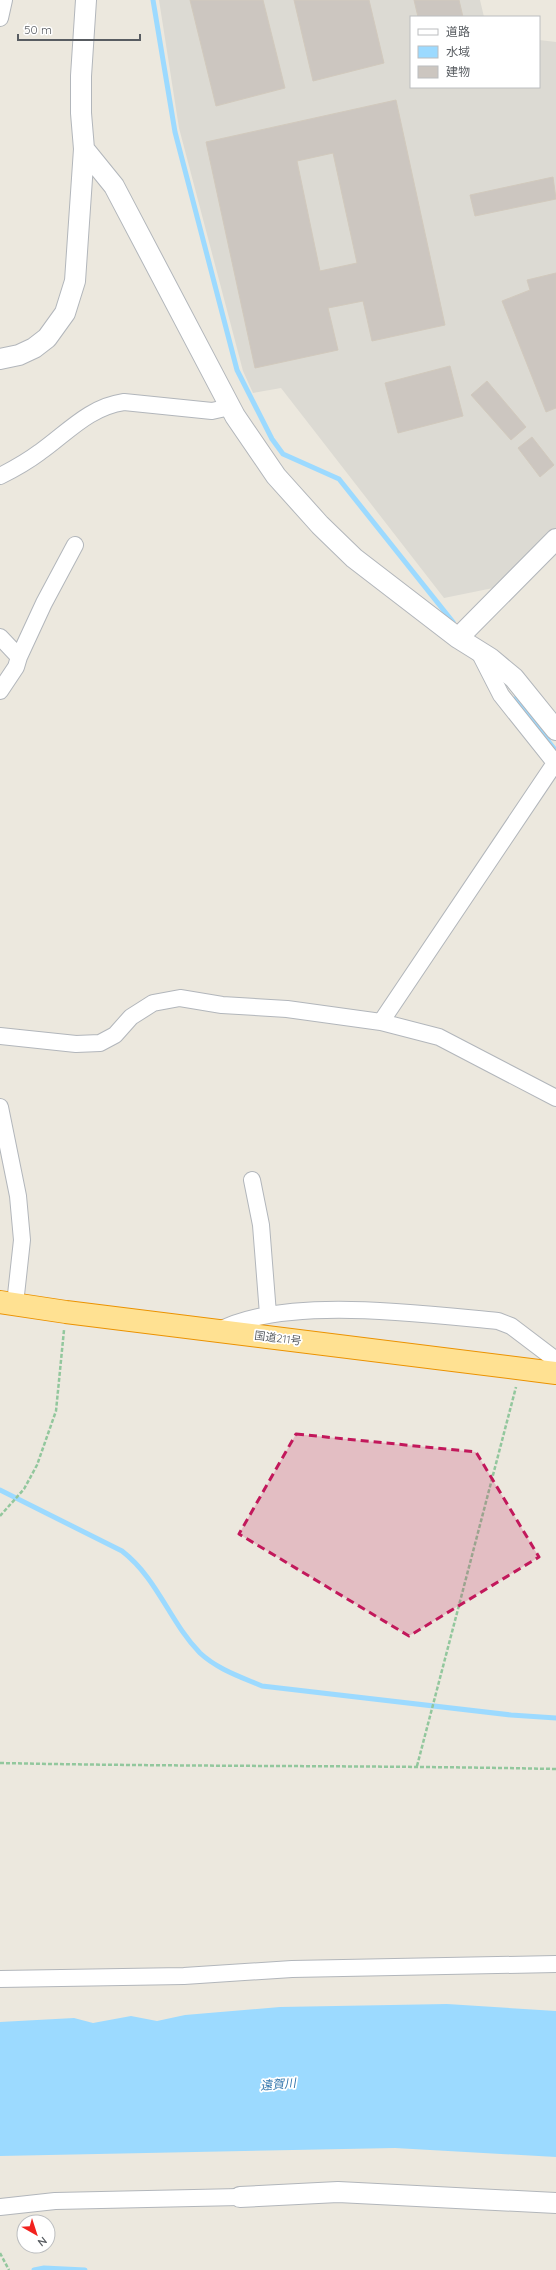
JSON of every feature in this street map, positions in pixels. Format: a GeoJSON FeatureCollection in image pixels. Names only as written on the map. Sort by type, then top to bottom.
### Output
{"type":"FeatureCollection","features":[{"type":"Feature","properties":{"kind":"highway","name":"国道211号"},"geometry":{"type":"LineString","coordinates":[[7,1303],[66,1312],[556,1373]]}},
{"type":"Feature","properties":{"kind":"street"},"geometry":{"type":"LineString","coordinates":[[0,18],[4,0]]}},
{"type":"Feature","properties":{"kind":"street"},"geometry":{"type":"LineString","coordinates":[[0,359],[24,353],[47,338],[57,327],[70,303],[75,281],[84,148],[81,113],[81,76],[86,0]]}},
{"type":"Feature","properties":{"kind":"street"},"geometry":{"type":"LineString","coordinates":[[84,148],[114,186],[230,407],[255,448],[276,476],[320,526],[354,558],[458,638],[490,658],[514,678],[556,730]]}},
{"type":"Feature","properties":{"kind":"street"},"geometry":{"type":"LineString","coordinates":[[0,476],[40,453],[95,410],[110,404],[124,402],[212,411],[230,407]]}},
{"type":"Feature","properties":{"kind":"street"},"geometry":{"type":"LineString","coordinates":[[458,638],[556,539]]}},
{"type":"Feature","properties":{"kind":"street"},"geometry":{"type":"LineString","coordinates":[[0,691],[16,667],[40,610],[75,545]]}},
{"type":"Feature","properties":{"kind":"street"},"geometry":{"type":"LineString","coordinates":[[0,637],[19,657]]}},
{"type":"Feature","properties":{"kind":"street"},"geometry":{"type":"LineString","coordinates":[[381,1022],[555,763],[501,695],[478,650]]}},
{"type":"Feature","properties":{"kind":"street"},"geometry":{"type":"LineString","coordinates":[[0,1036],[76,1044],[100,1043],[115,1035],[131,1017],[153,1003],[180,998],[222,1005],[287,1009],[381,1022],[439,1037],[556,1098]]}},
{"type":"Feature","properties":{"kind":"street"},"geometry":{"type":"LineString","coordinates":[[0,1107],[18,1196],[22,1240],[7,1303]]}},
{"type":"Feature","properties":{"kind":"street"},"geometry":{"type":"LineString","coordinates":[[252,1180],[261,1225],[268,1314]]}},
{"type":"Feature","properties":{"kind":"street"},"geometry":{"type":"LineString","coordinates":[[218,1331],[234,1322],[268,1314],[329,1310],[393,1312],[498,1321],[511,1326],[556,1360]]}},
{"type":"Feature","properties":{"kind":"street"},"geometry":{"type":"LineString","coordinates":[[0,1979],[184,1976],[292,1969],[556,1964]]}},
{"type":"Feature","properties":{"kind":"street"},"geometry":{"type":"LineString","coordinates":[[0,2207],[55,2202],[240,2197],[338,2192],[556,2203]]}},
{"type":"Feature","properties":{"kind":"path"},"geometry":{"type":"LineString","coordinates":[[0,1516],[24,1489],[37,1465],[56,1411],[66,1312]]}},
{"type":"Feature","properties":{"kind":"path"},"geometry":{"type":"LineString","coordinates":[[417,1766],[521,1369]]}},
{"type":"Feature","properties":{"kind":"path"},"geometry":{"type":"LineString","coordinates":[[0,1763],[158,1767],[417,1766],[556,1769]]}},
{"type":"Feature","properties":{"kind":"path"},"geometry":{"type":"LineString","coordinates":[[0,2253],[9,2270]]}},
{"type":"Feature","properties":{"kind":"highlighted area"},"geometry":{"type":"Polygon","coordinates":[[[296,1434],[476,1452],[539,1557],[409,1636],[239,1534],[296,1434]]]}},
{"type":"Feature","properties":{"kind":"shaded area"},"geometry":{"type":"Polygon","coordinates":[[[159,0],[480,0],[484,16],[410,16],[410,88],[540,88],[540,40],[556,42],[556,529],[498,587],[444,598],[281,388],[253,393],[243,371],[179,128],[159,0]]]}},
{"type":"Feature","properties":{"kind":"water","name":"遠賀川"},"geometry":{"type":"Polygon","coordinates":[[[447,2004],[556,2011],[556,2157],[395,2148],[0,2156],[0,2022],[74,2018],[93,2023],[131,2016],[157,2021],[185,2015],[280,2007],[447,2004]]]}},
{"type":"Feature","properties":{"kind":"building"},"geometry":{"type":"Polygon","coordinates":[[[190,0],[263,0],[285,88],[216,106],[190,0]]]}},
{"type":"Feature","properties":{"kind":"building"},"geometry":{"type":"Polygon","coordinates":[[[294,0],[369,0],[384,63],[313,81],[294,0]]]}},
{"type":"Feature","properties":{"kind":"building"},"geometry":{"type":"Polygon","coordinates":[[[414,0],[459,0],[463,16],[418,16],[414,0]]]}},
{"type":"Feature","properties":{"kind":"building"},"geometry":{"type":"Polygon","coordinates":[[[396,100],[445,325],[372,341],[363,301],[328,308],[338,350],[255,368],[206,142],[396,100]],[[333,153],[297,161],[320,271],[357,263],[333,153]]]}},
{"type":"Feature","properties":{"kind":"building"},"geometry":{"type":"Polygon","coordinates":[[[553,177],[556,199],[475,216],[470,195],[553,177]]]}},
{"type":"Feature","properties":{"kind":"building"},"geometry":{"type":"Polygon","coordinates":[[[556,273],[556,408],[546,412],[502,301],[530,290],[527,280],[556,273]]]}},
{"type":"Feature","properties":{"kind":"building"},"geometry":{"type":"Polygon","coordinates":[[[450,366],[463,416],[398,433],[385,383],[450,366]]]}},
{"type":"Feature","properties":{"kind":"building"},"geometry":{"type":"Polygon","coordinates":[[[487,381],[526,427],[511,440],[471,395],[487,381]]]}},
{"type":"Feature","properties":{"kind":"building"},"geometry":{"type":"Polygon","coordinates":[[[532,437],[554,465],[540,477],[518,448],[532,437]]]}},
{"type":"Feature","properties":{"kind":"waterway"},"geometry":{"type":"LineString","coordinates":[[153,0],[175,132],[237,370],[272,439],[283,454],[339,479],[453,622]]}},
{"type":"Feature","properties":{"kind":"waterway"},"geometry":{"type":"LineString","coordinates":[[515,699],[556,751]]}},
{"type":"Feature","properties":{"kind":"waterway"},"geometry":{"type":"LineString","coordinates":[[0,1490],[122,1551],[145,1574],[189,1641],[200,1653],[214,1664],[262,1686],[511,1715],[556,1718]]}},
{"type":"Feature","properties":{"kind":"waterway"},"geometry":{"type":"LineString","coordinates":[[34,2270],[44,2268],[85,2270]]}}]}
